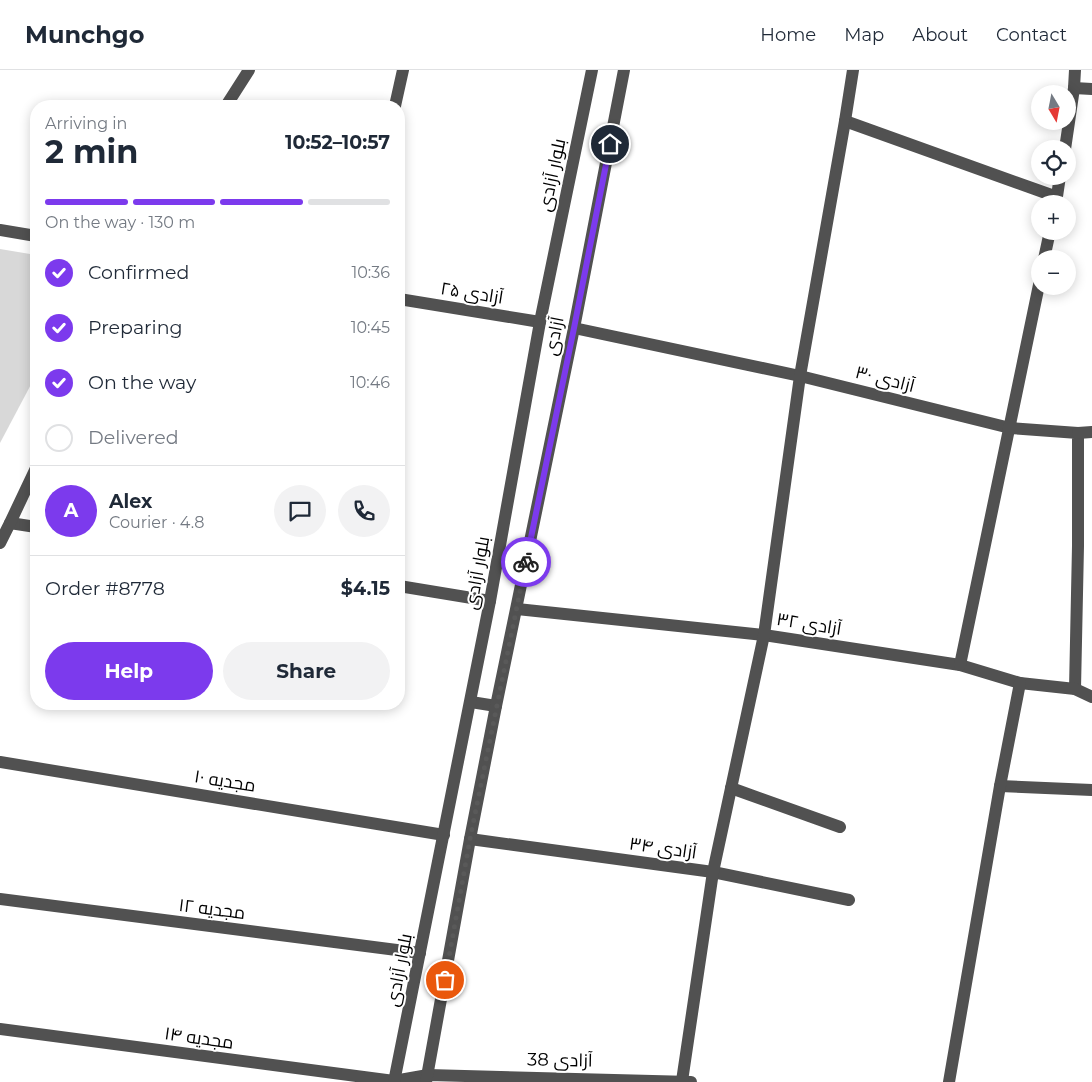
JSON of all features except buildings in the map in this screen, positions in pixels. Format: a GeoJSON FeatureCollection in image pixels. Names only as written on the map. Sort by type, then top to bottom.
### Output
{"type":"FeatureCollection","features":[{"type":"Feature","properties":{"kind":"street"},"geometry":{"type":"LineString","coordinates":[[230,100],[249,70]]}},
{"type":"Feature","properties":{"kind":"street"},"geometry":{"type":"LineString","coordinates":[[396,100],[403,70]]}},
{"type":"Feature","properties":{"kind":"street","name":"بلوار آزادی"},"geometry":{"type":"LineString","coordinates":[[394,1082],[471,702],[540,322],[592,70]]}},
{"type":"Feature","properties":{"kind":"street","name":"آزادی"},"geometry":{"type":"LineString","coordinates":[[516,608],[574,328],[624,70]]}},
{"type":"Feature","properties":{"kind":"street"},"geometry":{"type":"LineString","coordinates":[[687,1081],[713,872],[764,635],[800,376],[845,121],[852,70]]}},
{"type":"Feature","properties":{"kind":"street"},"geometry":{"type":"LineString","coordinates":[[1074,85],[1075,70]]}},
{"type":"Feature","properties":{"kind":"street"},"geometry":{"type":"LineString","coordinates":[[1076,88],[1092,89]]}},
{"type":"Feature","properties":{"kind":"street"},"geometry":{"type":"LineString","coordinates":[[845,121],[1040,195]]}},
{"type":"Feature","properties":{"kind":"street"},"geometry":{"type":"LineString","coordinates":[[0,230],[30,235]]}},
{"type":"Feature","properties":{"kind":"street"},"geometry":{"type":"LineString","coordinates":[[960,665],[1037,295]]}},
{"type":"Feature","properties":{"kind":"street","name":"آزادی ۲۵"},"geometry":{"type":"LineString","coordinates":[[405,300],[540,322]]}},
{"type":"Feature","properties":{"kind":"street","name":"آزادی ۳۰"},"geometry":{"type":"LineString","coordinates":[[574,328],[800,376],[1010,428],[1078,433],[1092,432]]}},
{"type":"Feature","properties":{"kind":"street"},"geometry":{"type":"LineString","coordinates":[[1075,689],[1078,433]]}},
{"type":"Feature","properties":{"kind":"street"},"geometry":{"type":"LineString","coordinates":[[0,543],[30,481]]}},
{"type":"Feature","properties":{"kind":"street"},"geometry":{"type":"LineString","coordinates":[[10,523],[30,526]]}},
{"type":"Feature","properties":{"kind":"street"},"geometry":{"type":"LineString","coordinates":[[405,587],[490,601]]}},
{"type":"Feature","properties":{"kind":"street"},"geometry":{"type":"LineString","coordinates":[[427,1078],[470,839],[516,608]]}},
{"type":"Feature","properties":{"kind":"street","name":"آزادی ۳۲"},"geometry":{"type":"LineString","coordinates":[[516,608],[764,635],[960,665],[1020,683],[1075,689],[1092,697]]}},
{"type":"Feature","properties":{"kind":"street"},"geometry":{"type":"LineString","coordinates":[[949,1082],[1000,786],[1020,683]]}},
{"type":"Feature","properties":{"kind":"street"},"geometry":{"type":"LineString","coordinates":[[471,702],[496,706]]}},
{"type":"Feature","properties":{"kind":"street","name":"مجدیه ۱۰"},"geometry":{"type":"LineString","coordinates":[[0,762],[444,835]]}},
{"type":"Feature","properties":{"kind":"street"},"geometry":{"type":"LineString","coordinates":[[1000,786],[1092,790]]}},
{"type":"Feature","properties":{"kind":"street"},"geometry":{"type":"LineString","coordinates":[[731,788],[840,827]]}},
{"type":"Feature","properties":{"kind":"street","name":"آزادی ۳۴"},"geometry":{"type":"LineString","coordinates":[[470,839],[713,872],[849,900]]}},
{"type":"Feature","properties":{"kind":"street","name":"مجدیه ۱۲"},"geometry":{"type":"LineString","coordinates":[[0,898],[420,953]]}},
{"type":"Feature","properties":{"kind":"street","name":"مجدیه ۱۴"},"geometry":{"type":"LineString","coordinates":[[0,1029],[394,1082],[427,1078]]}},
{"type":"Feature","properties":{"kind":"street","name":"آزادی 38"},"geometry":{"type":"LineString","coordinates":[[427,1078],[687,1081]]}},
{"type":"Feature","properties":{"kind":"shaded area"},"geometry":{"type":"Polygon","coordinates":[[[0,249],[30,254],[30,386],[0,443],[0,249]]]}},
{"type":"Feature","properties":{"kind":"way so far"},"geometry":{"type":"LineString","coordinates":[[445,980],[470,839],[526,562]]}},
{"type":"Feature","properties":{"kind":"route"},"geometry":{"type":"LineString","coordinates":[[526,562],[610,144]]}}]}
